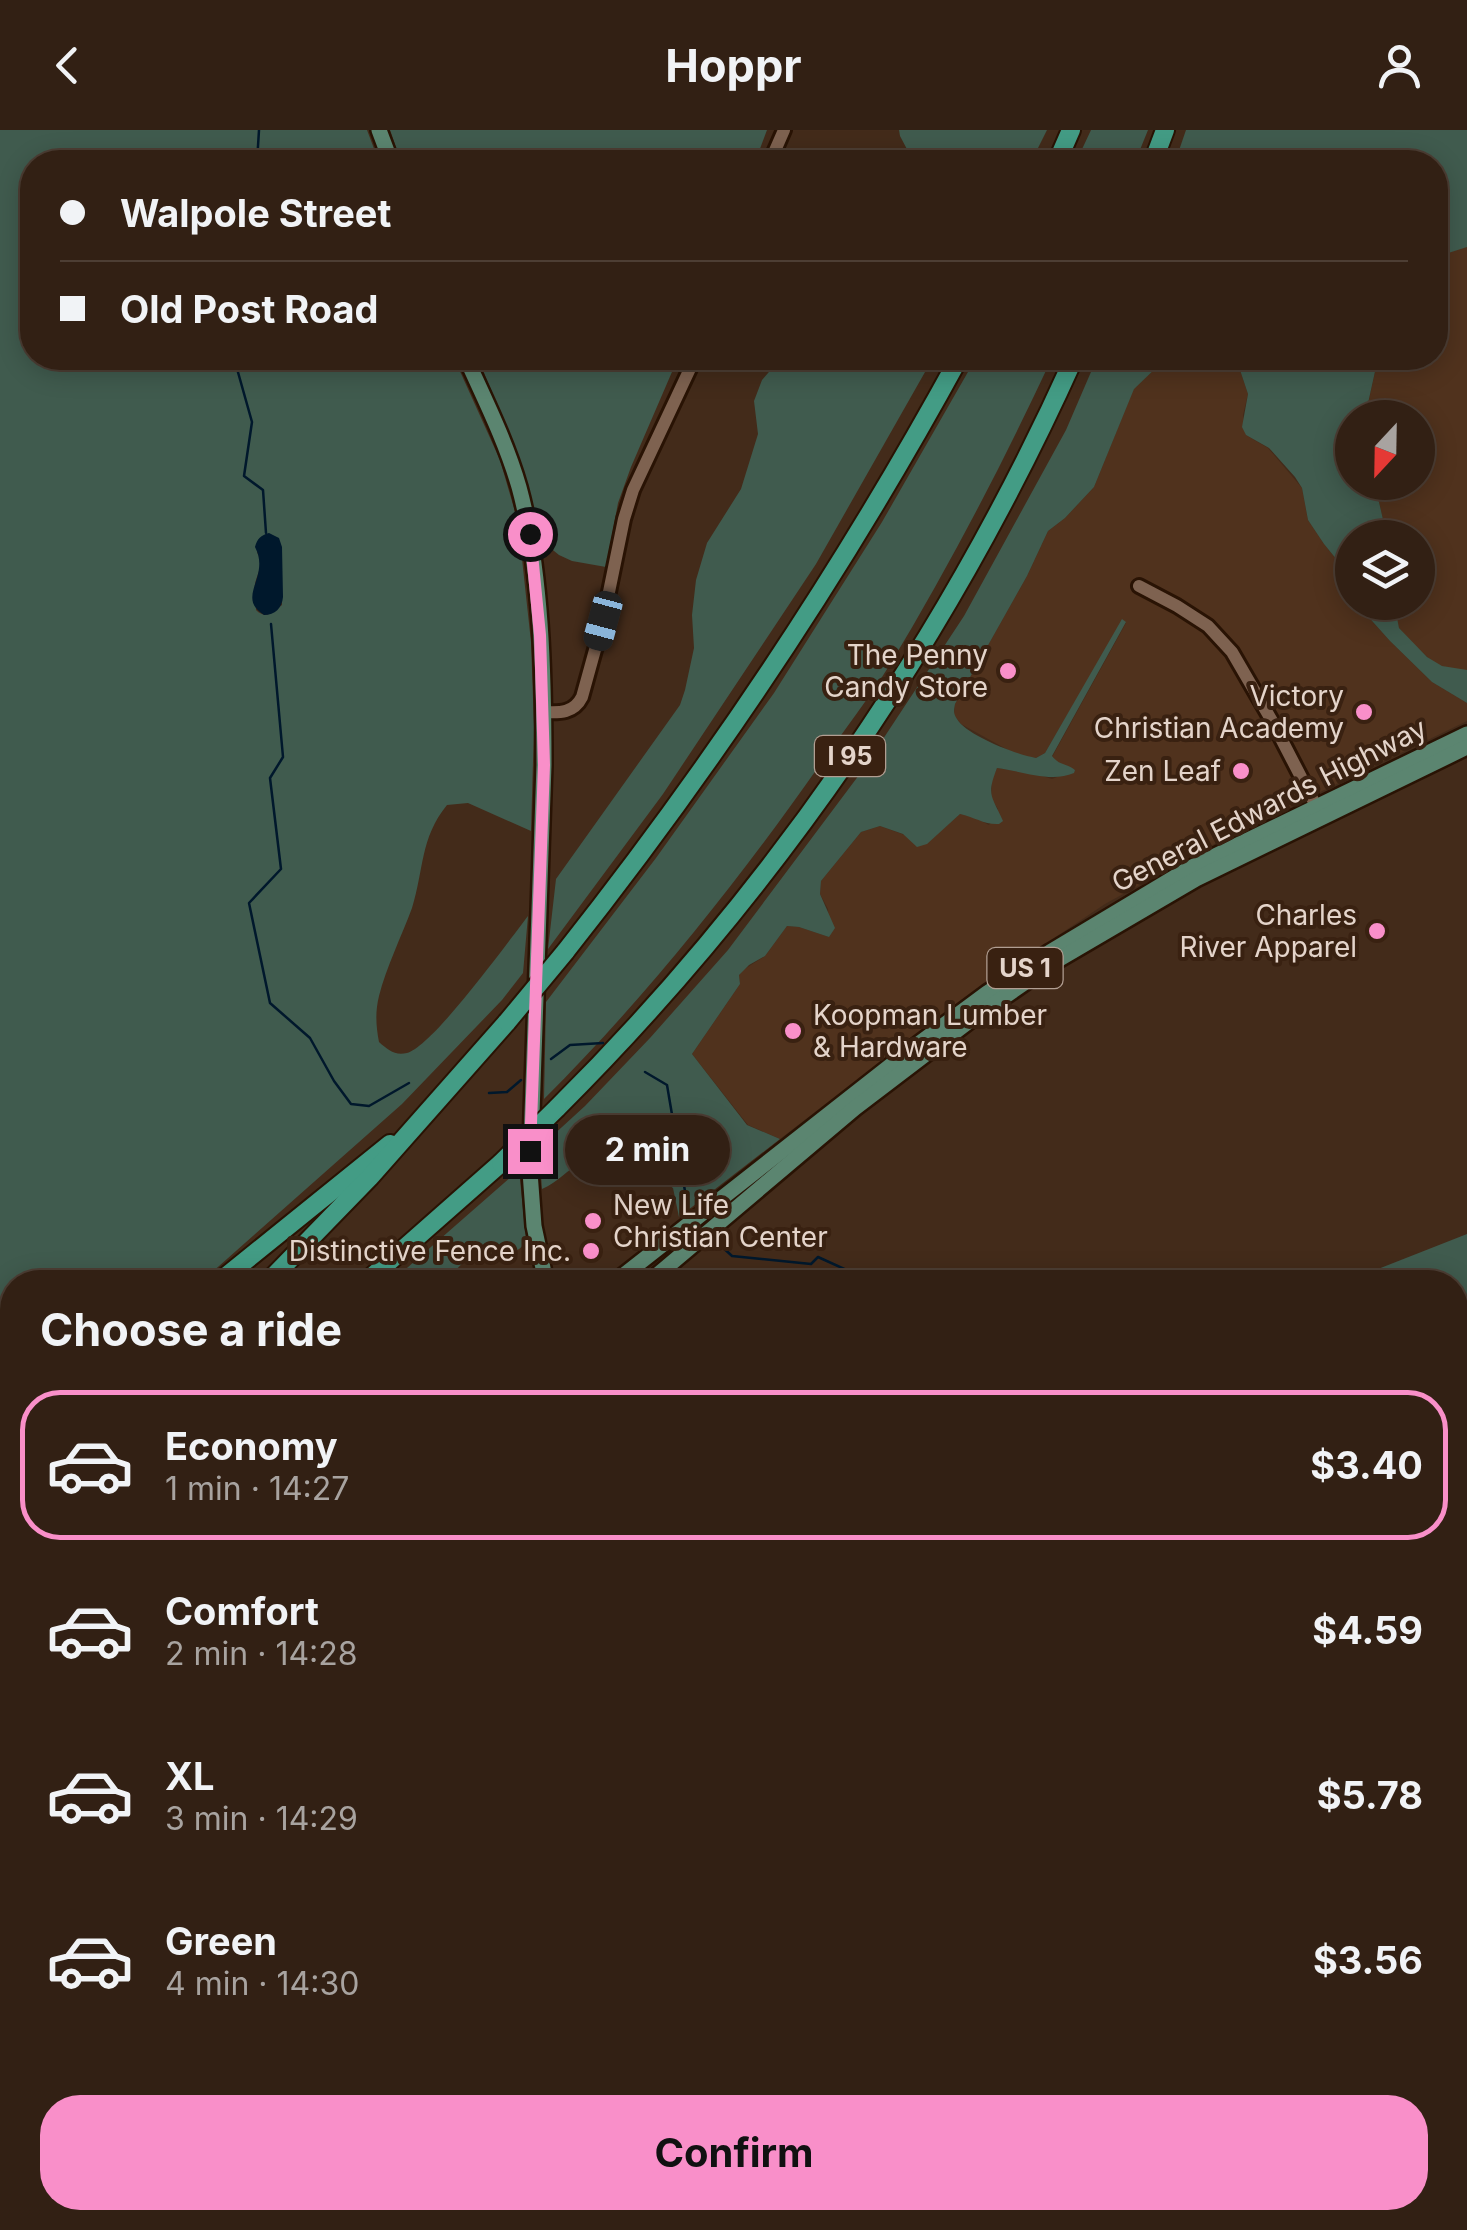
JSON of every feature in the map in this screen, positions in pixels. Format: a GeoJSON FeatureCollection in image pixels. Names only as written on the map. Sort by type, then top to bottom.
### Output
{"type":"FeatureCollection","features":[{"type":"Feature","properties":{"kind":"highway"},"geometry":{"type":"LineString","coordinates":[[280,1270],[346,1203],[508,1022],[647,846],[757,691],[860,531],[951,370]]}},
{"type":"Feature","properties":{"kind":"highway","name":"I 95"},"geometry":{"type":"LineString","coordinates":[[380,1270],[502,1163],[638,1024],[803,823],[864,738],[972,560],[1068,370]]}},
{"type":"Feature","properties":{"kind":"highway"},"geometry":{"type":"LineString","coordinates":[[234,1270],[426,1116]]}},
{"type":"Feature","properties":{"kind":"main road"},"geometry":{"type":"LineString","coordinates":[[471,370],[498,430],[524,506],[534,559],[544,712],[530,1151],[533,1218],[544,1270]]}},
{"type":"Feature","properties":{"kind":"main road","name":"General Edwards Highway"},"geometry":{"type":"LineString","coordinates":[[630,1270],[912,1048],[1086,928],[1248,838],[1467,734]]}},
{"type":"Feature","properties":{"kind":"main road","name":"General Edwards Highway"},"geometry":{"type":"LineString","coordinates":[[663,1270],[855,1108],[1056,961],[1196,878],[1467,747]]}},
{"type":"Feature","properties":{"kind":"street"},"geometry":{"type":"LineString","coordinates":[[544,712],[568,711],[582,697],[633,490],[689,370]]}},
{"type":"Feature","properties":{"kind":"street"},"geometry":{"type":"LineString","coordinates":[[1139,586],[1208,626],[1232,652],[1316,806]]}},
{"type":"Feature","properties":{"kind":"shaded area"},"geometry":{"type":"Polygon","coordinates":[[[1466,246],[1467,670],[1435,664],[1408,639],[1396,620],[1435,620],[1435,520],[1383,520],[1378,500],[1435,500],[1435,400],[1369,400],[1375,370],[1448,370],[1448,253],[1466,246]]]}},
{"type":"Feature","properties":{"kind":"shaded area"},"geometry":{"type":"Polygon","coordinates":[[[1154,370],[1240,370],[1248,394],[1243,415],[1246,435],[1268,448],[1302,488],[1308,520],[1335,558],[1335,620],[1371,620],[1432,682],[1467,703],[1467,721],[1227,837],[1105,904],[960,1001],[780,1139],[748,1125],[692,1054],[740,984],[739,975],[765,956],[787,926],[829,937],[821,881],[861,832],[880,826],[927,843],[960,814],[989,825],[998,809],[991,798],[997,768],[1052,779],[1075,770],[1060,765],[1052,757],[1126,623],[1123,620],[1045,753],[1036,758],[1017,755],[961,724],[954,715],[955,704],[1048,531],[1094,487],[1134,388],[1154,370]]]}},
{"type":"Feature","properties":{"kind":"green space"},"geometry":{"type":"Polygon","coordinates":[[[0,130],[367,130],[374,150],[20,150],[20,370],[459,370],[500,460],[518,522],[531,642],[531,831],[468,803],[447,805],[438,817],[427,842],[412,908],[382,985],[376,1013],[379,1042],[399,1054],[419,1046],[470,992],[528,916],[523,973],[402,1104],[215,1270],[0,1270],[0,130]],[[282,547],[257,552],[260,565],[255,584],[256,610],[266,615],[282,605],[282,547]]]}},
{"type":"Feature","properties":{"kind":"green space"},"geometry":{"type":"Polygon","coordinates":[[[390,130],[767,130],[760,150],[397,150],[390,130]]]}},
{"type":"Feature","properties":{"kind":"green space"},"geometry":{"type":"Polygon","coordinates":[[[899,130],[1047,130],[1037,150],[907,150],[899,130]]]}},
{"type":"Feature","properties":{"kind":"green space"},"geometry":{"type":"Polygon","coordinates":[[[1091,130],[1148,130],[1140,150],[1082,150],[1091,130]]]}},
{"type":"Feature","properties":{"kind":"green space"},"geometry":{"type":"Polygon","coordinates":[[[1186,130],[1467,130],[1467,247],[1448,253],[1448,150],[1179,150],[1186,130]]]}},
{"type":"Feature","properties":{"kind":"green space"},"geometry":{"type":"Polygon","coordinates":[[[483,370],[673,370],[618,503],[606,567],[572,561],[543,542],[519,459],[483,370]]]}},
{"type":"Feature","properties":{"kind":"green space"},"geometry":{"type":"Polygon","coordinates":[[[771,370],[926,370],[816,564],[663,794],[548,949],[556,879],[680,705],[694,648],[696,580],[707,543],[741,489],[758,434],[754,401],[771,370]]]}},
{"type":"Feature","properties":{"kind":"green space"},"geometry":{"type":"Polygon","coordinates":[[[969,370],[1046,370],[975,514],[864,704],[723,896],[654,980],[544,1099],[546,1002],[656,858],[774,693],[882,522],[969,370]]]}},
{"type":"Feature","properties":{"kind":"green space"},"geometry":{"type":"Polygon","coordinates":[[[1092,370],[1154,370],[1134,389],[1094,487],[1048,531],[954,710],[962,725],[981,738],[1036,758],[1045,753],[1122,619],[1126,622],[1052,756],[1074,773],[1046,777],[997,768],[991,790],[1003,821],[989,823],[960,814],[927,844],[917,847],[903,834],[880,826],[861,832],[821,881],[820,894],[835,928],[829,937],[787,926],[765,956],[739,975],[740,984],[692,1054],[747,1125],[780,1139],[679,1217],[673,1188],[635,1166],[604,1172],[584,1163],[542,1189],[539,1148],[650,1038],[728,950],[862,771],[964,616],[1066,430],[1092,370]]]}},
{"type":"Feature","properties":{"kind":"green space"},"geometry":{"type":"Polygon","coordinates":[[[1240,370],[1375,370],[1369,400],[1335,400],[1335,500],[1378,500],[1383,520],[1335,520],[1335,558],[1308,520],[1302,488],[1295,477],[1269,448],[1246,435],[1242,427],[1248,394],[1240,370]]]}},
{"type":"Feature","properties":{"kind":"green space"},"geometry":{"type":"Polygon","coordinates":[[[1371,620],[1397,620],[1399,628],[1427,657],[1442,666],[1467,670],[1467,703],[1432,682],[1371,620]]]}},
{"type":"Feature","properties":{"kind":"green space"},"geometry":{"type":"Polygon","coordinates":[[[512,1176],[520,1179],[526,1240],[517,1250],[482,1251],[456,1270],[405,1270],[512,1176]]]}},
{"type":"Feature","properties":{"kind":"green space"},"geometry":{"type":"Polygon","coordinates":[[[1467,1234],[1467,1270],[1376,1270],[1467,1234]]]}},
{"type":"Feature","properties":{"kind":"water"},"geometry":{"type":"Polygon","coordinates":[[[269,533],[279,538],[282,547],[283,597],[277,610],[264,615],[253,601],[259,568],[255,547],[269,533]]]}},
{"type":"Feature","properties":{"kind":"waterway"},"geometry":{"type":"LineString","coordinates":[[258,150],[259,130]]}},
{"type":"Feature","properties":{"kind":"waterway"},"geometry":{"type":"LineString","coordinates":[[237,370],[252,422],[244,476],[263,490],[266,533]]}},
{"type":"Feature","properties":{"kind":"waterway"},"geometry":{"type":"LineString","coordinates":[[271,624],[283,757],[270,778],[281,869],[249,903],[270,1003],[310,1038],[351,1104],[369,1106],[409,1083]]}},
{"type":"Feature","properties":{"kind":"waterway"},"geometry":{"type":"LineString","coordinates":[[551,1059],[570,1045],[603,1043]]}},
{"type":"Feature","properties":{"kind":"waterway"},"geometry":{"type":"LineString","coordinates":[[645,1072],[667,1085],[687,1203]]}},
{"type":"Feature","properties":{"kind":"waterway"},"geometry":{"type":"LineString","coordinates":[[489,1093],[507,1092],[521,1080]]}},
{"type":"Feature","properties":{"kind":"waterway"},"geometry":{"type":"LineString","coordinates":[[717,1242],[732,1256],[811,1264],[818,1257],[847,1270]]}},
{"type":"Feature","properties":{"kind":"place","name":"The Penny Candy Store"},"geometry":{"type":"Point","coordinates":[1008,671]}},
{"type":"Feature","properties":{"kind":"place","name":"Victory Christian Academy"},"geometry":{"type":"Point","coordinates":[1364,712]}},
{"type":"Feature","properties":{"kind":"place","name":"Zen Leaf"},"geometry":{"type":"Point","coordinates":[1241,771]}},
{"type":"Feature","properties":{"kind":"place","name":"Charles River Apparel"},"geometry":{"type":"Point","coordinates":[1377,931]}},
{"type":"Feature","properties":{"kind":"place","name":"Koopman Lumber & Hardware"},"geometry":{"type":"Point","coordinates":[793,1031]}},
{"type":"Feature","properties":{"kind":"place","name":"New Life Christian Center"},"geometry":{"type":"Point","coordinates":[593,1221]}},
{"type":"Feature","properties":{"kind":"place","name":"Distinctive Fence Inc."},"geometry":{"type":"Point","coordinates":[591,1251]}},
{"type":"Feature","properties":{"kind":"route"},"geometry":{"type":"LineString","coordinates":[[530,534],[544,719],[530,1151]]}}]}
